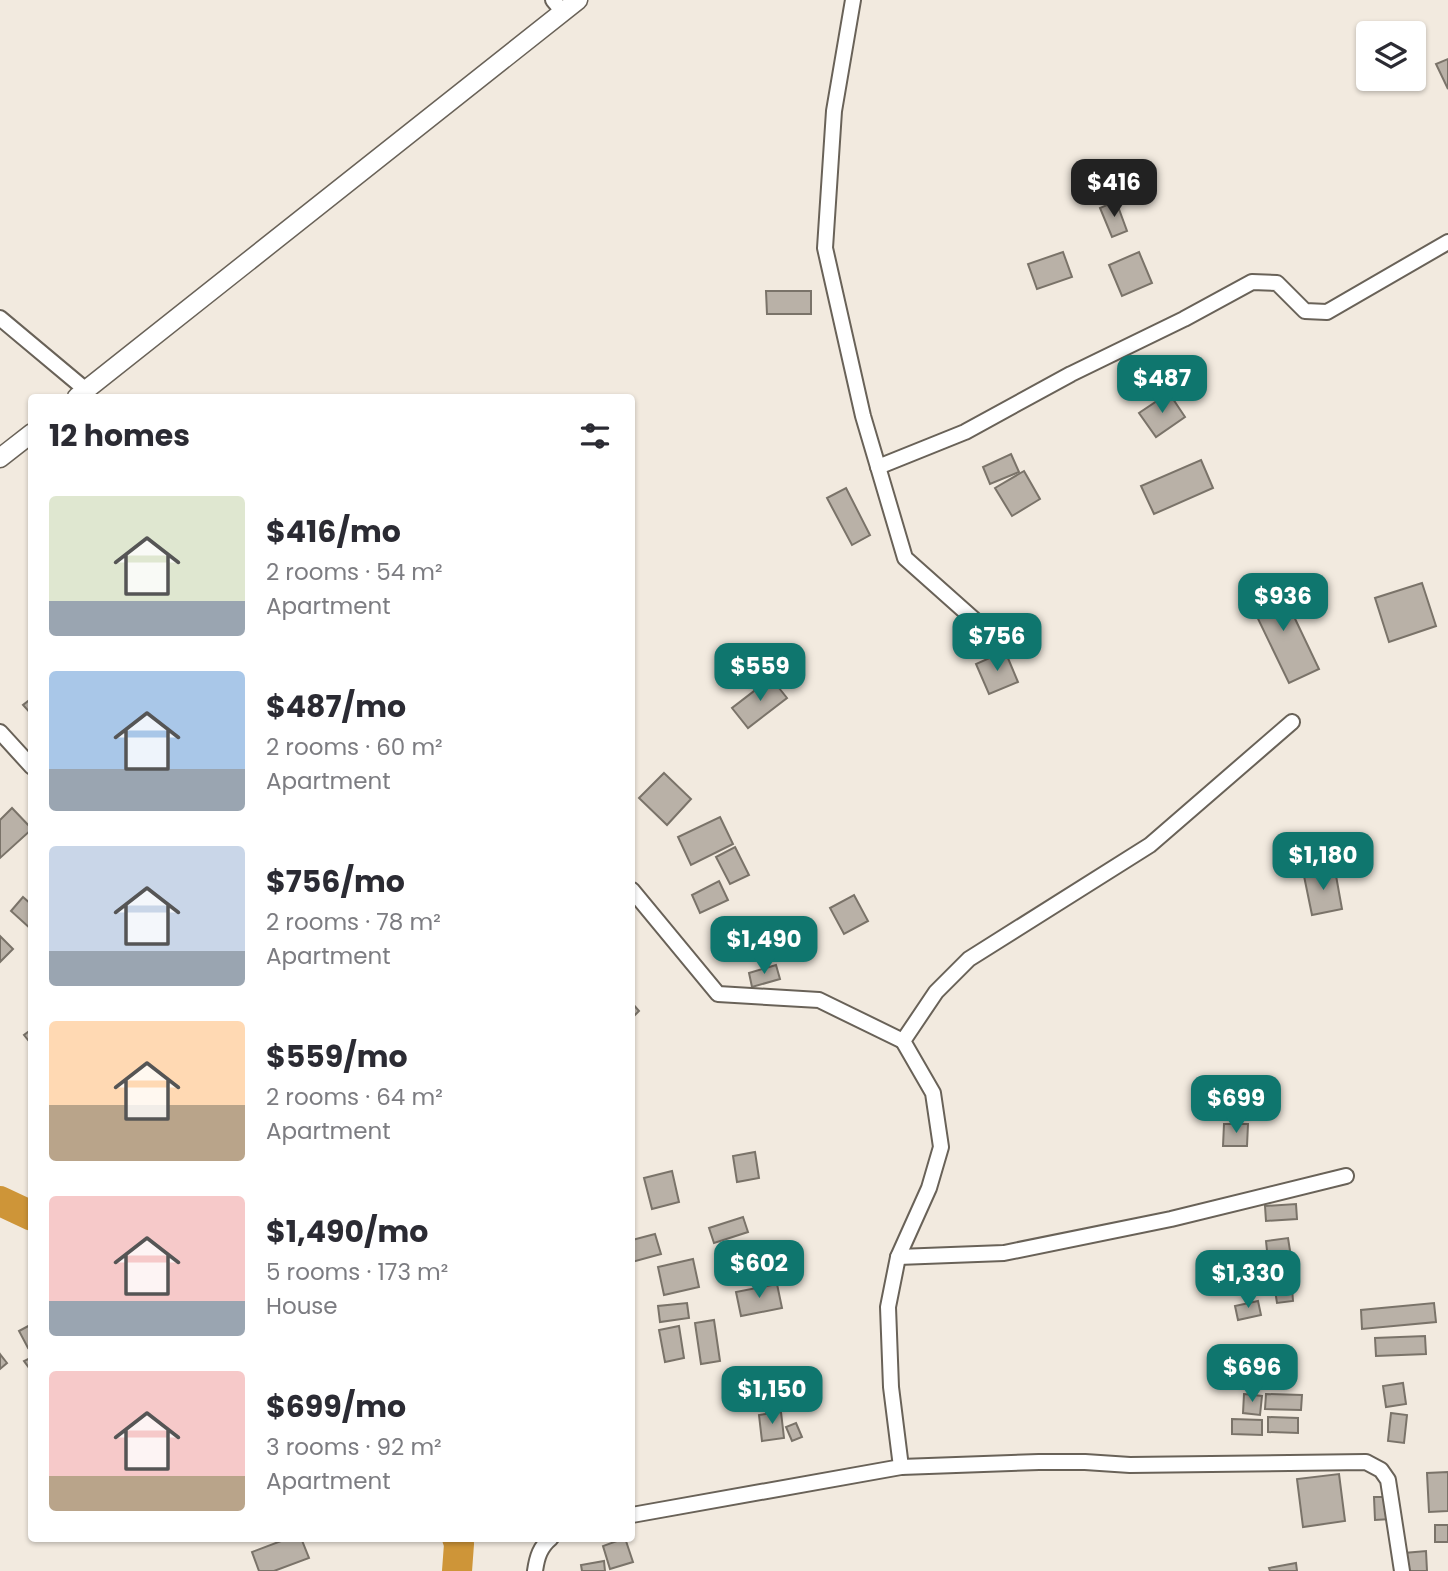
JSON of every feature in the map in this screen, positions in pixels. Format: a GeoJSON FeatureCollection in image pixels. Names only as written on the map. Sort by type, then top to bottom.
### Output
{"type":"FeatureCollection","features":[{"type":"Feature","properties":{"kind":"street"},"geometry":{"type":"LineString","coordinates":[[0,318],[82,394],[558,6],[578,0]]}},
{"type":"Feature","properties":{"kind":"street"},"geometry":{"type":"LineString","coordinates":[[853,0],[834,111],[825,248],[863,416],[905,558],[978,623]]}},
{"type":"Feature","properties":{"kind":"street"},"geometry":{"type":"LineString","coordinates":[[878,467],[965,432],[1071,374],[1185,319],[1252,282],[1277,283],[1305,311],[1327,312],[1448,243]]}},
{"type":"Feature","properties":{"kind":"street"},"geometry":{"type":"LineString","coordinates":[[0,458],[28,436]]}},
{"type":"Feature","properties":{"kind":"street"},"geometry":{"type":"LineString","coordinates":[[903,1041],[936,992],[969,959],[1150,845],[1292,722]]}},
{"type":"Feature","properties":{"kind":"street"},"geometry":{"type":"LineString","coordinates":[[0,732],[28,763]]}},
{"type":"Feature","properties":{"kind":"street"},"geometry":{"type":"LineString","coordinates":[[635,894],[718,994],[819,1000],[903,1041],[933,1093],[941,1147],[929,1188],[898,1257],[888,1307],[891,1387],[901,1467]]}},
{"type":"Feature","properties":{"kind":"street"},"geometry":{"type":"LineString","coordinates":[[898,1257],[1004,1252],[1171,1219],[1346,1175]]}},
{"type":"Feature","properties":{"kind":"street"},"geometry":{"type":"LineString","coordinates":[[635,1514],[901,1467],[1051,1462],[1130,1465],[1366,1462],[1381,1470],[1388,1480],[1402,1571]]}},
{"type":"Feature","properties":{"kind":"street"},"geometry":{"type":"LineString","coordinates":[[535,1571],[537,1558],[546,1542]]}},
{"type":"Feature","properties":{"kind":"building"},"geometry":{"type":"Polygon","coordinates":[[[1448,59],[1448,89],[1436,64],[1448,59]]]}},
{"type":"Feature","properties":{"kind":"building"},"geometry":{"type":"Polygon","coordinates":[[[1116,201],[1127,231],[1112,237],[1100,208],[1116,201]]]}},
{"type":"Feature","properties":{"kind":"building"},"geometry":{"type":"Polygon","coordinates":[[[1063,252],[1072,277],[1037,289],[1028,264],[1063,252]]]}},
{"type":"Feature","properties":{"kind":"building"},"geometry":{"type":"Polygon","coordinates":[[[1139,252],[1152,283],[1122,296],[1109,265],[1139,252]]]}},
{"type":"Feature","properties":{"kind":"building"},"geometry":{"type":"Polygon","coordinates":[[[766,291],[811,291],[811,314],[767,314],[766,291]]]}},
{"type":"Feature","properties":{"kind":"building"},"geometry":{"type":"Polygon","coordinates":[[[1169,393],[1185,417],[1156,437],[1139,413],[1169,393]]]}},
{"type":"Feature","properties":{"kind":"building"},"geometry":{"type":"Polygon","coordinates":[[[1011,454],[1019,472],[990,484],[983,467],[1011,454]]]}},
{"type":"Feature","properties":{"kind":"building"},"geometry":{"type":"Polygon","coordinates":[[[1201,460],[1213,488],[1154,514],[1141,486],[1201,460]]]}},
{"type":"Feature","properties":{"kind":"building"},"geometry":{"type":"Polygon","coordinates":[[[1024,471],[1040,499],[1012,516],[995,488],[1024,471]]]}},
{"type":"Feature","properties":{"kind":"building"},"geometry":{"type":"Polygon","coordinates":[[[846,488],[870,535],[852,545],[827,498],[846,488]]]}},
{"type":"Feature","properties":{"kind":"building"},"geometry":{"type":"Polygon","coordinates":[[[1278,583],[1319,669],[1289,683],[1248,598],[1278,583]]]}},
{"type":"Feature","properties":{"kind":"building"},"geometry":{"type":"Polygon","coordinates":[[[1422,583],[1436,626],[1389,642],[1375,598],[1422,583]]]}},
{"type":"Feature","properties":{"kind":"building"},"geometry":{"type":"Polygon","coordinates":[[[1005,651],[1018,682],[989,694],[976,664],[1005,651]]]}},
{"type":"Feature","properties":{"kind":"building"},"geometry":{"type":"Polygon","coordinates":[[[771,678],[787,698],[748,728],[732,708],[771,678]]]}},
{"type":"Feature","properties":{"kind":"building"},"geometry":{"type":"Polygon","coordinates":[[[664,773],[691,799],[667,825],[639,798],[664,773]]]}},
{"type":"Feature","properties":{"kind":"building"},"geometry":{"type":"Polygon","coordinates":[[[12,808],[28,825],[28,833],[0,858],[0,820],[12,808]]]}},
{"type":"Feature","properties":{"kind":"building"},"geometry":{"type":"Polygon","coordinates":[[[720,817],[733,844],[691,865],[678,837],[720,817]]]}},
{"type":"Feature","properties":{"kind":"building"},"geometry":{"type":"Polygon","coordinates":[[[735,847],[749,875],[730,884],[716,857],[735,847]]]}},
{"type":"Feature","properties":{"kind":"building"},"geometry":{"type":"Polygon","coordinates":[[[1335,870],[1342,909],[1312,915],[1304,876],[1335,870]]]}},
{"type":"Feature","properties":{"kind":"building"},"geometry":{"type":"Polygon","coordinates":[[[719,881],[728,900],[700,913],[692,895],[719,881]]]}},
{"type":"Feature","properties":{"kind":"building"},"geometry":{"type":"Polygon","coordinates":[[[854,895],[868,921],[844,934],[830,908],[854,895]]]}},
{"type":"Feature","properties":{"kind":"building"},"geometry":{"type":"Polygon","coordinates":[[[23,897],[28,901],[28,926],[11,911],[23,897]]]}},
{"type":"Feature","properties":{"kind":"building"},"geometry":{"type":"Polygon","coordinates":[[[750,926],[759,945],[731,958],[722,940],[750,926]]]}},
{"type":"Feature","properties":{"kind":"building"},"geometry":{"type":"Polygon","coordinates":[[[790,927],[799,945],[771,958],[762,940],[790,927]]]}},
{"type":"Feature","properties":{"kind":"building"},"geometry":{"type":"Polygon","coordinates":[[[0,936],[13,949],[0,962],[0,936]]]}},
{"type":"Feature","properties":{"kind":"building"},"geometry":{"type":"Polygon","coordinates":[[[776,965],[780,979],[752,987],[749,973],[776,965]]]}},
{"type":"Feature","properties":{"kind":"building"},"geometry":{"type":"Polygon","coordinates":[[[1224,1124],[1248,1124],[1247,1146],[1223,1146],[1224,1124]]]}},
{"type":"Feature","properties":{"kind":"building"},"geometry":{"type":"Polygon","coordinates":[[[755,1152],[759,1178],[737,1182],[733,1156],[755,1152]]]}},
{"type":"Feature","properties":{"kind":"building"},"geometry":{"type":"Polygon","coordinates":[[[672,1171],[679,1202],[652,1209],[644,1178],[672,1171]]]}},
{"type":"Feature","properties":{"kind":"building"},"geometry":{"type":"Polygon","coordinates":[[[1296,1204],[1297,1219],[1266,1221],[1265,1206],[1296,1204]]]}},
{"type":"Feature","properties":{"kind":"building"},"geometry":{"type":"Polygon","coordinates":[[[743,1217],[748,1232],[714,1243],[709,1228],[743,1217]]]}},
{"type":"Feature","properties":{"kind":"building"},"geometry":{"type":"Polygon","coordinates":[[[655,1234],[661,1254],[635,1261],[635,1239],[655,1234]]]}},
{"type":"Feature","properties":{"kind":"building"},"geometry":{"type":"Polygon","coordinates":[[[1288,1238],[1291,1257],[1268,1260],[1266,1241],[1288,1238]]]}},
{"type":"Feature","properties":{"kind":"building"},"geometry":{"type":"Polygon","coordinates":[[[754,1253],[758,1271],[722,1279],[718,1261],[754,1253]]]}},
{"type":"Feature","properties":{"kind":"building"},"geometry":{"type":"Polygon","coordinates":[[[693,1259],[699,1287],[664,1295],[658,1267],[693,1259]]]}},
{"type":"Feature","properties":{"kind":"building"},"geometry":{"type":"Polygon","coordinates":[[[777,1284],[782,1308],[741,1316],[736,1292],[777,1284]]]}},
{"type":"Feature","properties":{"kind":"building"},"geometry":{"type":"Polygon","coordinates":[[[1292,1288],[1293,1301],[1277,1303],[1275,1290],[1292,1288]]]}},
{"type":"Feature","properties":{"kind":"building"},"geometry":{"type":"Polygon","coordinates":[[[1258,1301],[1261,1315],[1238,1320],[1235,1306],[1258,1301]]]}},
{"type":"Feature","properties":{"kind":"building"},"geometry":{"type":"Polygon","coordinates":[[[687,1303],[689,1318],[660,1322],[658,1306],[687,1303]]]}},
{"type":"Feature","properties":{"kind":"building"},"geometry":{"type":"Polygon","coordinates":[[[1434,1303],[1436,1322],[1362,1329],[1361,1310],[1434,1303]]]}},
{"type":"Feature","properties":{"kind":"building"},"geometry":{"type":"Polygon","coordinates":[[[714,1320],[720,1361],[701,1364],[695,1323],[714,1320]]]}},
{"type":"Feature","properties":{"kind":"building"},"geometry":{"type":"Polygon","coordinates":[[[28,1326],[28,1348],[19,1331],[28,1326]]]}},
{"type":"Feature","properties":{"kind":"building"},"geometry":{"type":"Polygon","coordinates":[[[679,1326],[684,1358],[665,1362],[659,1330],[679,1326]]]}},
{"type":"Feature","properties":{"kind":"building"},"geometry":{"type":"Polygon","coordinates":[[[1425,1336],[1426,1354],[1376,1356],[1375,1338],[1425,1336]]]}},
{"type":"Feature","properties":{"kind":"building"},"geometry":{"type":"Polygon","coordinates":[[[0,1354],[7,1363],[0,1369],[0,1354]]]}},
{"type":"Feature","properties":{"kind":"building"},"geometry":{"type":"Polygon","coordinates":[[[1403,1383],[1406,1404],[1386,1407],[1383,1386],[1403,1383]]]}},
{"type":"Feature","properties":{"kind":"building"},"geometry":{"type":"Polygon","coordinates":[[[1244,1394],[1262,1396],[1260,1415],[1243,1413],[1244,1394]]]}},
{"type":"Feature","properties":{"kind":"building"},"geometry":{"type":"Polygon","coordinates":[[[1266,1394],[1302,1395],[1301,1410],[1265,1409],[1266,1394]]]}},
{"type":"Feature","properties":{"kind":"building"},"geometry":{"type":"Polygon","coordinates":[[[781,1412],[784,1438],[762,1441],[759,1415],[781,1412]]]}},
{"type":"Feature","properties":{"kind":"building"},"geometry":{"type":"Polygon","coordinates":[[[1391,1413],[1407,1415],[1404,1443],[1388,1441],[1391,1413]]]}},
{"type":"Feature","properties":{"kind":"building"},"geometry":{"type":"Polygon","coordinates":[[[1268,1417],[1298,1418],[1298,1433],[1268,1432],[1268,1417]]]}},
{"type":"Feature","properties":{"kind":"building"},"geometry":{"type":"Polygon","coordinates":[[[1232,1419],[1262,1420],[1262,1435],[1232,1434],[1232,1419]]]}},
{"type":"Feature","properties":{"kind":"building"},"geometry":{"type":"Polygon","coordinates":[[[796,1423],[802,1437],[792,1441],[786,1427],[796,1423]]]}},
{"type":"Feature","properties":{"kind":"building"},"geometry":{"type":"Polygon","coordinates":[[[1448,1472],[1448,1511],[1429,1512],[1427,1473],[1448,1472]]]}},
{"type":"Feature","properties":{"kind":"building"},"geometry":{"type":"Polygon","coordinates":[[[1339,1474],[1345,1521],[1303,1527],[1297,1479],[1339,1474]]]}},
{"type":"Feature","properties":{"kind":"building"},"geometry":{"type":"Polygon","coordinates":[[[1374,1497],[1390,1497],[1391,1519],[1375,1520],[1374,1497]]]}},
{"type":"Feature","properties":{"kind":"building"},"geometry":{"type":"Polygon","coordinates":[[[1435,1525],[1448,1525],[1448,1542],[1435,1542],[1435,1525]]]}},
{"type":"Feature","properties":{"kind":"building"},"geometry":{"type":"Polygon","coordinates":[[[278,1542],[303,1542],[309,1558],[274,1571],[259,1571],[252,1552],[278,1542]]]}},
{"type":"Feature","properties":{"kind":"building"},"geometry":{"type":"Polygon","coordinates":[[[626,1542],[633,1562],[610,1569],[603,1546],[626,1542]]]}},
{"type":"Feature","properties":{"kind":"building"},"geometry":{"type":"Polygon","coordinates":[[[1426,1551],[1427,1571],[1405,1571],[1404,1553],[1426,1551]]]}},
{"type":"Feature","properties":{"kind":"building"},"geometry":{"type":"Polygon","coordinates":[[[604,1561],[605,1571],[582,1571],[581,1565],[604,1561]]]}},
{"type":"Feature","properties":{"kind":"building"},"geometry":{"type":"Polygon","coordinates":[[[1296,1563],[1297,1571],[1270,1571],[1269,1568],[1296,1563]]]}},
{"type":"Feature","properties":{"kind":"waterway"},"geometry":{"type":"LineString","coordinates":[[0,1201],[28,1214]]}},
{"type":"Feature","properties":{"kind":"waterway"},"geometry":{"type":"LineString","coordinates":[[457,1571],[458,1542]]}}]}
